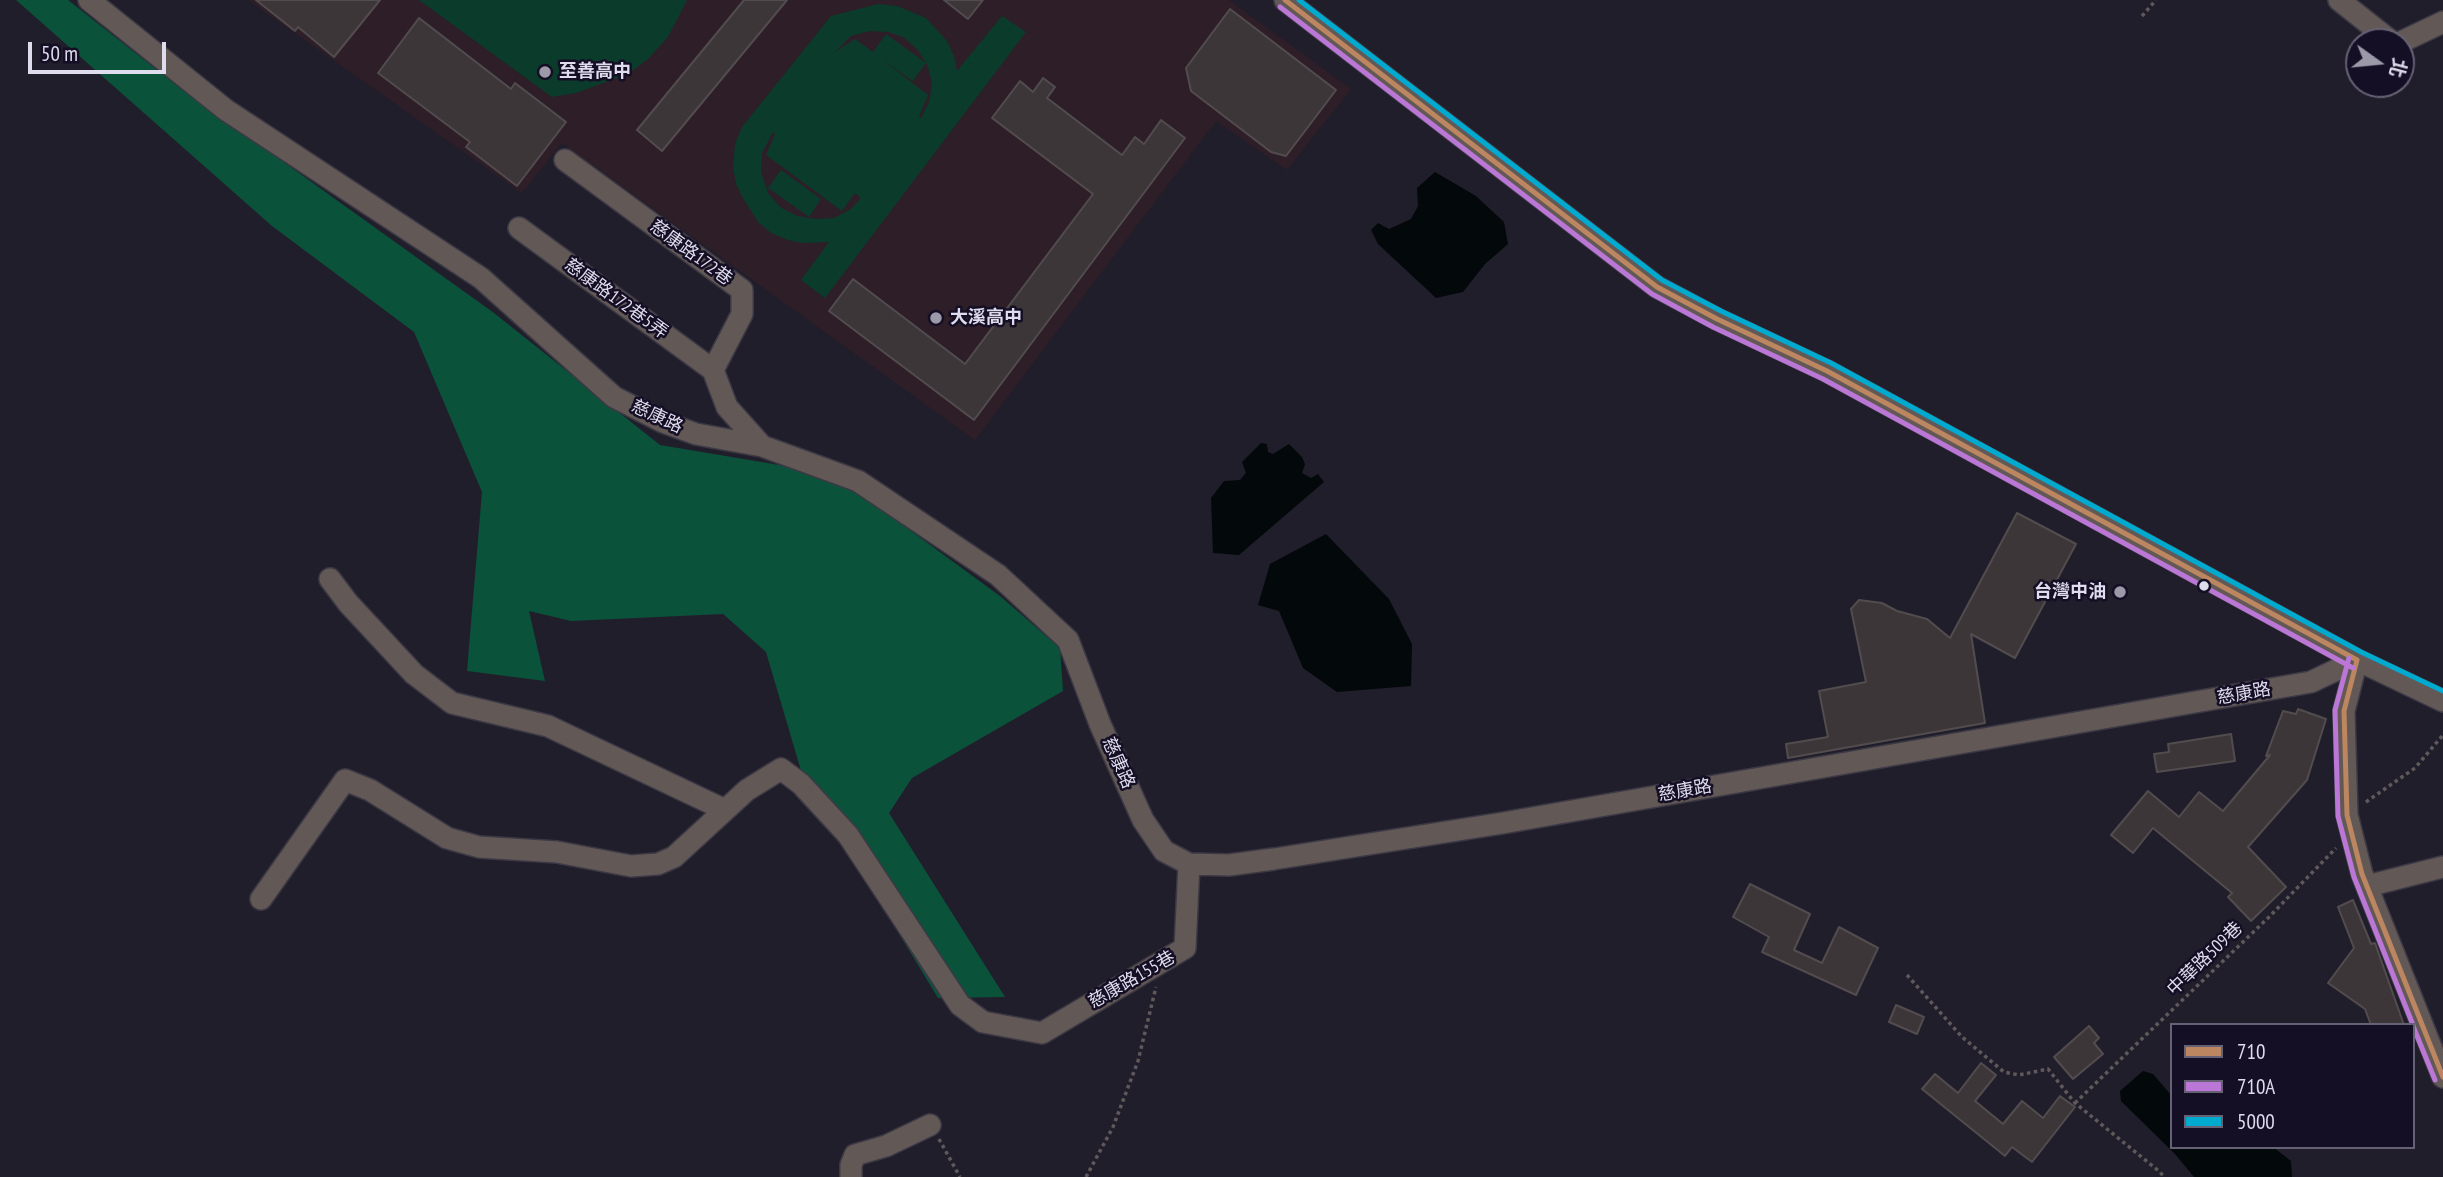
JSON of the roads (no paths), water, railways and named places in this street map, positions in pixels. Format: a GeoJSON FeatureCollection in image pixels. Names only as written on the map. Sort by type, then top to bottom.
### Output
{"type":"FeatureCollection","features":[{"type":"Feature","properties":{"kind":"street","name":"慈康路"},"geometry":{"type":"LineString","coordinates":[[89,0],[226,110],[481,278],[614,397],[663,422],[695,434],[762,446],[858,481],[998,575],[1068,640],[1100,724],[1143,820],[1164,851],[1189,864],[1229,865],[1490,825],[2311,682],[2357,660]]}},
{"type":"Feature","properties":{"kind":"street"},"geometry":{"type":"LineString","coordinates":[[1285,0],[1657,287],[1827,371],[2357,660],[2443,701]]}},
{"type":"Feature","properties":{"kind":"street"},"geometry":{"type":"LineString","coordinates":[[2339,0],[2374,28]]}},
{"type":"Feature","properties":{"kind":"street"},"geometry":{"type":"LineString","coordinates":[[2415,35],[2443,22]]}},
{"type":"Feature","properties":{"kind":"street","name":"慈康路172巷"},"geometry":{"type":"LineString","coordinates":[[565,160],[742,290],[742,314],[713,370]]}},
{"type":"Feature","properties":{"kind":"street","name":"慈康路172巷5弄"},"geometry":{"type":"LineString","coordinates":[[519,228],[713,370]]}},
{"type":"Feature","properties":{"kind":"street"},"geometry":{"type":"LineString","coordinates":[[713,370],[727,407],[762,446]]}},
{"type":"Feature","properties":{"kind":"street"},"geometry":{"type":"LineString","coordinates":[[261,899],[345,780],[370,790],[447,838],[479,847],[557,852],[631,866],[658,864],[674,857],[725,810],[548,726],[452,703],[414,674],[348,603],[330,579]]}},
{"type":"Feature","properties":{"kind":"street"},"geometry":{"type":"LineString","coordinates":[[2357,660],[2344,711],[2349,824],[2367,886],[2443,1077]]}},
{"type":"Feature","properties":{"kind":"street","name":"慈康路155巷"},"geometry":{"type":"LineString","coordinates":[[725,810],[747,790],[780,769],[801,784],[848,835],[960,1005],[983,1022],[1042,1032],[1185,948],[1189,864]]}},
{"type":"Feature","properties":{"kind":"street"},"geometry":{"type":"LineString","coordinates":[[2367,886],[2443,867]]}},
{"type":"Feature","properties":{"kind":"street"},"geometry":{"type":"LineString","coordinates":[[851,1177],[851,1165],[855,1155],[886,1146],[930,1125]]}},
{"type":"Feature","properties":{"kind":"place","name":"至善高中"},"geometry":{"type":"Point","coordinates":[545,72]}},
{"type":"Feature","properties":{"kind":"place","name":"大溪高中"},"geometry":{"type":"Point","coordinates":[936,318]}},
{"type":"Feature","properties":{"kind":"place","name":"台灣中油"},"geometry":{"type":"Point","coordinates":[2120,592]}}]}
